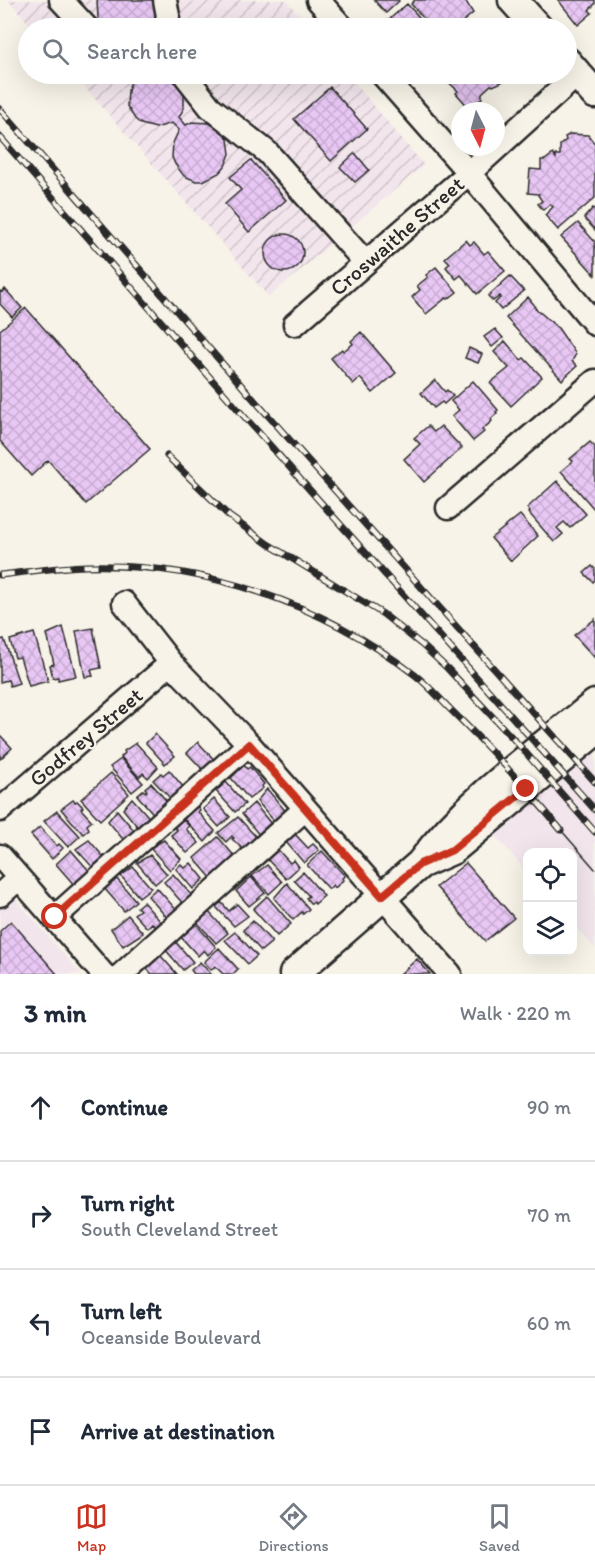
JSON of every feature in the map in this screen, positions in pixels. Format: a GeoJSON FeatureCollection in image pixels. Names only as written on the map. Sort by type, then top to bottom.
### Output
{"type":"FeatureCollection","features":[{"type":"Feature","properties":{"kind":"main road"},"geometry":{"type":"LineString","coordinates":[[513,0],[529,18]]}},
{"type":"Feature","properties":{"kind":"main road"},"geometry":{"type":"LineString","coordinates":[[294,974],[420,864],[440,837],[494,787],[595,704]]}},
{"type":"Feature","properties":{"kind":"main road"},"geometry":{"type":"LineString","coordinates":[[420,864],[452,850],[595,731]]}},
{"type":"Feature","properties":{"kind":"street"},"geometry":{"type":"LineString","coordinates":[[62,0],[78,18]]}},
{"type":"Feature","properties":{"kind":"street"},"geometry":{"type":"LineString","coordinates":[[165,0],[168,18]]}},
{"type":"Feature","properties":{"kind":"street"},"geometry":{"type":"LineString","coordinates":[[318,0],[334,18]]}},
{"type":"Feature","properties":{"kind":"street"},"geometry":{"type":"LineString","coordinates":[[192,84],[210,107],[267,153],[365,262]]}},
{"type":"Feature","properties":{"kind":"street"},"geometry":{"type":"LineString","coordinates":[[391,84],[469,173],[595,324]]}},
{"type":"Feature","properties":{"kind":"street","name":"Croswaithe Street"},"geometry":{"type":"LineString","coordinates":[[295,324],[571,84]]}},
{"type":"Feature","properties":{"kind":"street"},"geometry":{"type":"LineString","coordinates":[[448,508],[595,381]]}},
{"type":"Feature","properties":{"kind":"street"},"geometry":{"type":"LineString","coordinates":[[124,603],[171,663],[249,744],[450,974]]}},
{"type":"Feature","properties":{"kind":"street","name":"Godfrey Street"},"geometry":{"type":"LineString","coordinates":[[0,810],[171,663]]}},
{"type":"Feature","properties":{"kind":"street"},"geometry":{"type":"LineString","coordinates":[[55,917],[249,744]]}},
{"type":"Feature","properties":{"kind":"street"},"geometry":{"type":"LineString","coordinates":[[122,974],[305,809]]}},
{"type":"Feature","properties":{"kind":"street"},"geometry":{"type":"LineString","coordinates":[[0,856],[103,974]]}},
{"type":"Feature","properties":{"kind":"street"},"geometry":{"type":"LineString","coordinates":[[0,895],[20,878]]}},
{"type":"Feature","properties":{"kind":"shaded area"},"geometry":{"type":"Polygon","coordinates":[[[8,0],[286,0],[301,18],[24,18],[8,0]]]}},
{"type":"Feature","properties":{"kind":"shaded area"},"geometry":{"type":"Polygon","coordinates":[[[82,84],[355,84],[424,165],[269,297],[82,84]]]}},
{"type":"Feature","properties":{"kind":"shaded area"},"geometry":{"type":"Polygon","coordinates":[[[595,748],[595,949],[577,929],[577,848],[523,848],[523,867],[492,832],[595,748]]]}},
{"type":"Feature","properties":{"kind":"shaded area"},"geometry":{"type":"Polygon","coordinates":[[[0,881],[81,974],[0,974],[0,881]]]}},
{"type":"Feature","properties":{"kind":"building"},"geometry":{"type":"Polygon","coordinates":[[[97,0],[157,0],[157,18],[98,18],[97,0]]]}},
{"type":"Feature","properties":{"kind":"building"},"geometry":{"type":"Polygon","coordinates":[[[374,0],[398,0],[399,1],[386,13],[374,0]]]}},
{"type":"Feature","properties":{"kind":"building"},"geometry":{"type":"Polygon","coordinates":[[[415,0],[465,0],[473,13],[467,18],[423,18],[411,4],[415,0]]]}},
{"type":"Feature","properties":{"kind":"building"},"geometry":{"type":"Polygon","coordinates":[[[558,0],[595,0],[595,4],[589,10],[592,13],[578,25],[577,18],[572,18],[558,0]]]}},
{"type":"Feature","properties":{"kind":"building"},"geometry":{"type":"Polygon","coordinates":[[[407,4],[419,17],[418,18],[391,18],[407,4]]]}},
{"type":"Feature","properties":{"kind":"building"},"geometry":{"type":"Polygon","coordinates":[[[130,84],[180,84],[184,93],[184,108],[179,117],[186,125],[192,122],[209,123],[224,133],[228,139],[230,154],[225,166],[219,173],[203,181],[184,176],[172,157],[173,143],[179,130],[172,123],[156,128],[141,124],[127,106],[130,84]]]}},
{"type":"Feature","properties":{"kind":"building"},"geometry":{"type":"Polygon","coordinates":[[[451,84],[498,84],[491,85],[482,93],[482,98],[478,102],[464,102],[456,93],[458,91],[451,84]]]}},
{"type":"Feature","properties":{"kind":"building"},"geometry":{"type":"Polygon","coordinates":[[[330,87],[367,129],[331,161],[294,119],[330,87]]]}},
{"type":"Feature","properties":{"kind":"building"},"geometry":{"type":"Polygon","coordinates":[[[570,134],[588,135],[595,144],[595,198],[558,230],[545,215],[553,207],[550,204],[543,210],[538,204],[542,201],[539,194],[528,193],[530,169],[541,170],[541,160],[553,154],[556,158],[556,155],[560,155],[560,145],[570,134]]]}},
{"type":"Feature","properties":{"kind":"building"},"geometry":{"type":"Polygon","coordinates":[[[355,153],[369,170],[355,182],[340,167],[355,153]]]}},
{"type":"Feature","properties":{"kind":"building"},"geometry":{"type":"Polygon","coordinates":[[[251,160],[286,200],[249,232],[225,204],[241,190],[230,177],[251,160]]]}},
{"type":"Feature","properties":{"kind":"building"},"geometry":{"type":"Polygon","coordinates":[[[593,208],[595,209],[595,230],[584,218],[593,208]]]}},
{"type":"Feature","properties":{"kind":"building"},"geometry":{"type":"Polygon","coordinates":[[[578,223],[595,242],[595,275],[561,237],[578,223]]]}},
{"type":"Feature","properties":{"kind":"building"},"geometry":{"type":"Polygon","coordinates":[[[284,234],[291,235],[297,240],[302,246],[302,260],[297,266],[291,271],[284,272],[277,271],[271,266],[266,260],[265,253],[266,246],[271,240],[277,235],[284,234]]]}},
{"type":"Feature","properties":{"kind":"building"},"geometry":{"type":"Polygon","coordinates":[[[466,240],[470,245],[474,242],[484,254],[488,251],[505,271],[477,294],[461,275],[456,279],[446,267],[450,263],[445,258],[466,240]]]}},
{"type":"Feature","properties":{"kind":"building"},"geometry":{"type":"Polygon","coordinates":[[[436,267],[457,292],[426,314],[412,297],[420,290],[417,286],[436,267]]]}},
{"type":"Feature","properties":{"kind":"building"},"geometry":{"type":"Polygon","coordinates":[[[510,276],[524,291],[501,310],[495,303],[501,297],[493,301],[488,296],[510,276]]]}},
{"type":"Feature","properties":{"kind":"building"},"geometry":{"type":"Polygon","coordinates":[[[5,289],[22,308],[12,317],[0,304],[0,291],[3,292],[5,289]]]}},
{"type":"Feature","properties":{"kind":"building"},"geometry":{"type":"Polygon","coordinates":[[[528,297],[534,307],[558,328],[576,354],[572,361],[577,366],[562,380],[506,318],[528,297]]]}},
{"type":"Feature","properties":{"kind":"building"},"geometry":{"type":"Polygon","coordinates":[[[26,308],[150,449],[86,504],[48,460],[31,476],[0,441],[0,330],[26,308]]]}},
{"type":"Feature","properties":{"kind":"building"},"geometry":{"type":"Polygon","coordinates":[[[495,329],[503,338],[492,347],[484,337],[495,329]]]}},
{"type":"Feature","properties":{"kind":"building"},"geometry":{"type":"Polygon","coordinates":[[[361,332],[396,373],[373,393],[360,378],[353,384],[331,358],[353,344],[351,341],[361,332]]]}},
{"type":"Feature","properties":{"kind":"building"},"geometry":{"type":"Polygon","coordinates":[[[505,341],[521,360],[524,358],[542,377],[511,406],[490,383],[509,368],[494,352],[505,341]]]}},
{"type":"Feature","properties":{"kind":"building"},"geometry":{"type":"Polygon","coordinates":[[[469,348],[482,354],[478,363],[465,358],[469,348]]]}},
{"type":"Feature","properties":{"kind":"building"},"geometry":{"type":"Polygon","coordinates":[[[435,380],[445,392],[447,390],[453,396],[444,404],[442,402],[434,408],[421,393],[435,380]]]}},
{"type":"Feature","properties":{"kind":"building"},"geometry":{"type":"Polygon","coordinates":[[[473,381],[498,410],[491,419],[492,421],[482,430],[484,432],[473,441],[452,416],[459,410],[451,401],[473,381]]]}},
{"type":"Feature","properties":{"kind":"building"},"geometry":{"type":"Polygon","coordinates":[[[428,426],[434,432],[441,426],[462,448],[424,482],[404,459],[420,444],[414,438],[428,426]]]}},
{"type":"Feature","properties":{"kind":"building"},"geometry":{"type":"Polygon","coordinates":[[[590,442],[595,447],[595,510],[561,471],[573,461],[570,459],[590,442]]]}},
{"type":"Feature","properties":{"kind":"building"},"geometry":{"type":"Polygon","coordinates":[[[557,481],[586,514],[570,528],[564,522],[557,528],[563,534],[554,542],[527,508],[557,481]]]}},
{"type":"Feature","properties":{"kind":"building"},"geometry":{"type":"Polygon","coordinates":[[[520,515],[538,536],[511,561],[491,538],[520,515]]]}},
{"type":"Feature","properties":{"kind":"building"},"geometry":{"type":"Polygon","coordinates":[[[592,566],[595,569],[593,582],[584,573],[592,566]]]}},
{"type":"Feature","properties":{"kind":"building"},"geometry":{"type":"Polygon","coordinates":[[[595,619],[595,658],[574,635],[595,619]]]}},
{"type":"Feature","properties":{"kind":"building"},"geometry":{"type":"Polygon","coordinates":[[[63,627],[76,676],[58,680],[58,677],[53,678],[50,665],[54,664],[47,634],[63,627]]]}},
{"type":"Feature","properties":{"kind":"building"},"geometry":{"type":"Polygon","coordinates":[[[93,628],[101,668],[91,670],[93,676],[85,677],[76,631],[93,628]]]}},
{"type":"Feature","properties":{"kind":"building"},"geometry":{"type":"Polygon","coordinates":[[[34,633],[48,681],[29,686],[20,657],[15,658],[10,640],[34,633]]]}},
{"type":"Feature","properties":{"kind":"building"},"geometry":{"type":"Polygon","coordinates":[[[4,639],[19,683],[10,686],[8,680],[0,682],[0,640],[4,639]]]}},
{"type":"Feature","properties":{"kind":"building"},"geometry":{"type":"Polygon","coordinates":[[[155,734],[175,756],[165,764],[146,743],[155,734]]]}},
{"type":"Feature","properties":{"kind":"building"},"geometry":{"type":"Polygon","coordinates":[[[0,735],[12,748],[0,759],[0,735]]]}},
{"type":"Feature","properties":{"kind":"building"},"geometry":{"type":"Polygon","coordinates":[[[198,742],[217,763],[205,772],[187,753],[198,742]]]}},
{"type":"Feature","properties":{"kind":"building"},"geometry":{"type":"Polygon","coordinates":[[[136,743],[158,767],[148,778],[143,773],[139,777],[121,757],[124,751],[136,743]]]}},
{"type":"Feature","properties":{"kind":"building"},"geometry":{"type":"Polygon","coordinates":[[[121,759],[143,783],[132,792],[110,767],[121,759]]]}},
{"type":"Feature","properties":{"kind":"building"},"geometry":{"type":"Polygon","coordinates":[[[244,765],[247,769],[250,767],[264,784],[263,788],[249,799],[231,778],[244,765]]]}},
{"type":"Feature","properties":{"kind":"building"},"geometry":{"type":"Polygon","coordinates":[[[169,770],[184,788],[172,800],[153,780],[169,770]]]}},
{"type":"Feature","properties":{"kind":"building"},"geometry":{"type":"Polygon","coordinates":[[[111,773],[129,794],[100,820],[81,799],[111,773]]]}},
{"type":"Feature","properties":{"kind":"building"},"geometry":{"type":"Polygon","coordinates":[[[226,782],[245,804],[235,812],[216,791],[226,782]]]}},
{"type":"Feature","properties":{"kind":"building"},"geometry":{"type":"Polygon","coordinates":[[[151,783],[171,806],[157,818],[137,795],[143,790],[146,792],[145,788],[151,783]]]}},
{"type":"Feature","properties":{"kind":"building"},"geometry":{"type":"Polygon","coordinates":[[[267,789],[288,814],[275,822],[257,801],[267,789]]]}},
{"type":"Feature","properties":{"kind":"building"},"geometry":{"type":"Polygon","coordinates":[[[132,798],[153,822],[141,831],[123,809],[132,798]]]}},
{"type":"Feature","properties":{"kind":"building"},"geometry":{"type":"Polygon","coordinates":[[[214,799],[230,817],[219,827],[203,809],[214,799]]]}},
{"type":"Feature","properties":{"kind":"building"},"geometry":{"type":"Polygon","coordinates":[[[73,800],[83,807],[81,809],[92,821],[87,825],[89,829],[83,834],[61,809],[73,800]]]}},
{"type":"Feature","properties":{"kind":"building"},"geometry":{"type":"Polygon","coordinates":[[[254,803],[272,825],[260,836],[242,814],[254,803]]]}},
{"type":"Feature","properties":{"kind":"building"},"geometry":{"type":"Polygon","coordinates":[[[197,806],[200,810],[198,812],[215,831],[205,842],[184,819],[197,806]]]}},
{"type":"Feature","properties":{"kind":"building"},"geometry":{"type":"Polygon","coordinates":[[[117,810],[138,835],[126,843],[108,821],[117,810]]]}},
{"type":"Feature","properties":{"kind":"building"},"geometry":{"type":"Polygon","coordinates":[[[57,811],[80,836],[68,847],[44,821],[57,811]]]}},
{"type":"Feature","properties":{"kind":"building"},"geometry":{"type":"Polygon","coordinates":[[[238,817],[256,837],[249,843],[252,847],[246,852],[232,839],[234,838],[232,836],[226,842],[218,833],[238,817]]]}},
{"type":"Feature","properties":{"kind":"building"},"geometry":{"type":"Polygon","coordinates":[[[182,818],[189,826],[186,829],[199,843],[187,853],[171,835],[177,830],[173,826],[182,818]]]}},
{"type":"Feature","properties":{"kind":"building"},"geometry":{"type":"Polygon","coordinates":[[[40,827],[57,846],[59,844],[63,848],[52,859],[31,835],[40,827]]]}},
{"type":"Feature","properties":{"kind":"building"},"geometry":{"type":"Polygon","coordinates":[[[295,834],[308,848],[313,844],[319,850],[304,863],[286,842],[295,834]]]}},
{"type":"Feature","properties":{"kind":"building"},"geometry":{"type":"Polygon","coordinates":[[[218,837],[236,858],[212,879],[194,858],[218,837]]]}},
{"type":"Feature","properties":{"kind":"building"},"geometry":{"type":"Polygon","coordinates":[[[89,840],[108,862],[97,872],[76,849],[89,840]]]}},
{"type":"Feature","properties":{"kind":"building"},"geometry":{"type":"Polygon","coordinates":[[[164,840],[181,859],[170,870],[150,848],[164,840]]]}},
{"type":"Feature","properties":{"kind":"building"},"geometry":{"type":"Polygon","coordinates":[[[71,850],[91,873],[76,887],[56,864],[71,850]]]}},
{"type":"Feature","properties":{"kind":"building"},"geometry":{"type":"Polygon","coordinates":[[[278,850],[290,863],[294,860],[299,867],[286,879],[267,859],[278,850]]]}},
{"type":"Feature","properties":{"kind":"building"},"geometry":{"type":"Polygon","coordinates":[[[322,851],[345,876],[335,888],[333,885],[329,889],[307,865],[322,851]]]}},
{"type":"Feature","properties":{"kind":"building"},"geometry":{"type":"Polygon","coordinates":[[[150,855],[167,874],[155,884],[137,863],[150,855]]]}},
{"type":"Feature","properties":{"kind":"building"},"geometry":{"type":"Polygon","coordinates":[[[191,863],[204,879],[193,889],[176,869],[181,864],[185,868],[191,863]]]}},
{"type":"Feature","properties":{"kind":"building"},"geometry":{"type":"Polygon","coordinates":[[[466,863],[514,918],[485,941],[436,887],[466,863]]]}},
{"type":"Feature","properties":{"kind":"building"},"geometry":{"type":"Polygon","coordinates":[[[267,865],[282,882],[269,894],[252,876],[267,865]]]}},
{"type":"Feature","properties":{"kind":"building"},"geometry":{"type":"Polygon","coordinates":[[[133,867],[151,888],[139,897],[121,876],[133,867]]]}},
{"type":"Feature","properties":{"kind":"building"},"geometry":{"type":"Polygon","coordinates":[[[303,872],[324,896],[315,904],[314,902],[311,904],[306,898],[309,896],[294,880],[303,872]]]}},
{"type":"Feature","properties":{"kind":"building"},"geometry":{"type":"Polygon","coordinates":[[[173,874],[194,898],[185,906],[164,882],[173,874]]]}},
{"type":"Feature","properties":{"kind":"building"},"geometry":{"type":"Polygon","coordinates":[[[251,877],[265,893],[249,906],[236,891],[251,877]]]}},
{"type":"Feature","properties":{"kind":"building"},"geometry":{"type":"Polygon","coordinates":[[[116,878],[136,901],[124,911],[104,888],[116,878]]]}},
{"type":"Feature","properties":{"kind":"building"},"geometry":{"type":"Polygon","coordinates":[[[287,883],[309,909],[293,920],[274,898],[287,883]]]}},
{"type":"Feature","properties":{"kind":"building"},"geometry":{"type":"Polygon","coordinates":[[[157,888],[179,913],[169,920],[148,896],[157,888]]]}},
{"type":"Feature","properties":{"kind":"building"},"geometry":{"type":"Polygon","coordinates":[[[267,896],[291,924],[277,936],[253,909],[267,896]]]}},
{"type":"Feature","properties":{"kind":"building"},"geometry":{"type":"Polygon","coordinates":[[[143,902],[161,922],[155,927],[152,923],[147,928],[134,914],[140,910],[137,907],[143,902]]]}},
{"type":"Feature","properties":{"kind":"building"},"geometry":{"type":"Polygon","coordinates":[[[221,902],[229,911],[237,904],[248,916],[234,926],[216,907],[221,902]]]}},
{"type":"Feature","properties":{"kind":"building"},"geometry":{"type":"Polygon","coordinates":[[[207,910],[228,933],[216,943],[195,920],[207,910]]]}},
{"type":"Feature","properties":{"kind":"building"},"geometry":{"type":"Polygon","coordinates":[[[128,915],[143,933],[123,946],[111,929],[128,915]]]}},
{"type":"Feature","properties":{"kind":"building"},"geometry":{"type":"Polygon","coordinates":[[[11,921],[57,974],[0,974],[0,931],[11,921]]]}},
{"type":"Feature","properties":{"kind":"building"},"geometry":{"type":"Polygon","coordinates":[[[253,921],[272,942],[261,951],[243,930],[253,921]]]}},
{"type":"Feature","properties":{"kind":"building"},"geometry":{"type":"Polygon","coordinates":[[[195,923],[216,947],[208,955],[204,950],[198,956],[180,936],[195,923]]]}},
{"type":"Feature","properties":{"kind":"building"},"geometry":{"type":"Polygon","coordinates":[[[235,932],[257,956],[248,964],[225,940],[235,932]]]}},
{"type":"Feature","properties":{"kind":"building"},"geometry":{"type":"Polygon","coordinates":[[[174,940],[193,962],[183,970],[164,948],[174,940]]]}},
{"type":"Feature","properties":{"kind":"building"},"geometry":{"type":"Polygon","coordinates":[[[219,948],[238,969],[233,974],[223,974],[215,966],[211,970],[204,962],[219,948]]]}},
{"type":"Feature","properties":{"kind":"building"},"geometry":{"type":"Polygon","coordinates":[[[160,955],[177,974],[152,974],[145,967],[160,955]]]}},
{"type":"Feature","properties":{"kind":"building"},"geometry":{"type":"Polygon","coordinates":[[[417,959],[430,974],[400,974],[417,959]]]}},
{"type":"Feature","properties":{"kind":"building"},"geometry":{"type":"Polygon","coordinates":[[[200,962],[211,974],[194,974],[191,970],[200,962]]]}},
{"type":"Feature","properties":{"kind":"tram line"},"geometry":{"type":"LineString","coordinates":[[561,830],[595,869]]}},
{"type":"Feature","properties":{"kind":"railway"},"geometry":{"type":"LineString","coordinates":[[0,109],[256,402],[595,782]]}},
{"type":"Feature","properties":{"kind":"railway"},"geometry":{"type":"LineString","coordinates":[[0,137],[242,414],[595,810]]}},
{"type":"Feature","properties":{"kind":"railway"},"geometry":{"type":"LineString","coordinates":[[167,456],[229,516],[268,544],[383,614],[422,645],[447,668],[519,745],[595,832]]}},
{"type":"Feature","properties":{"kind":"railway"},"geometry":{"type":"LineString","coordinates":[[0,575],[86,566],[174,571],[260,592],[301,608],[341,627],[420,679],[494,754],[561,830]]}},
{"type":"Feature","properties":{"kind":"route"},"geometry":{"type":"LineString","coordinates":[[55,917],[249,744],[382,896],[420,864],[452,850],[526,789]]}}]}
